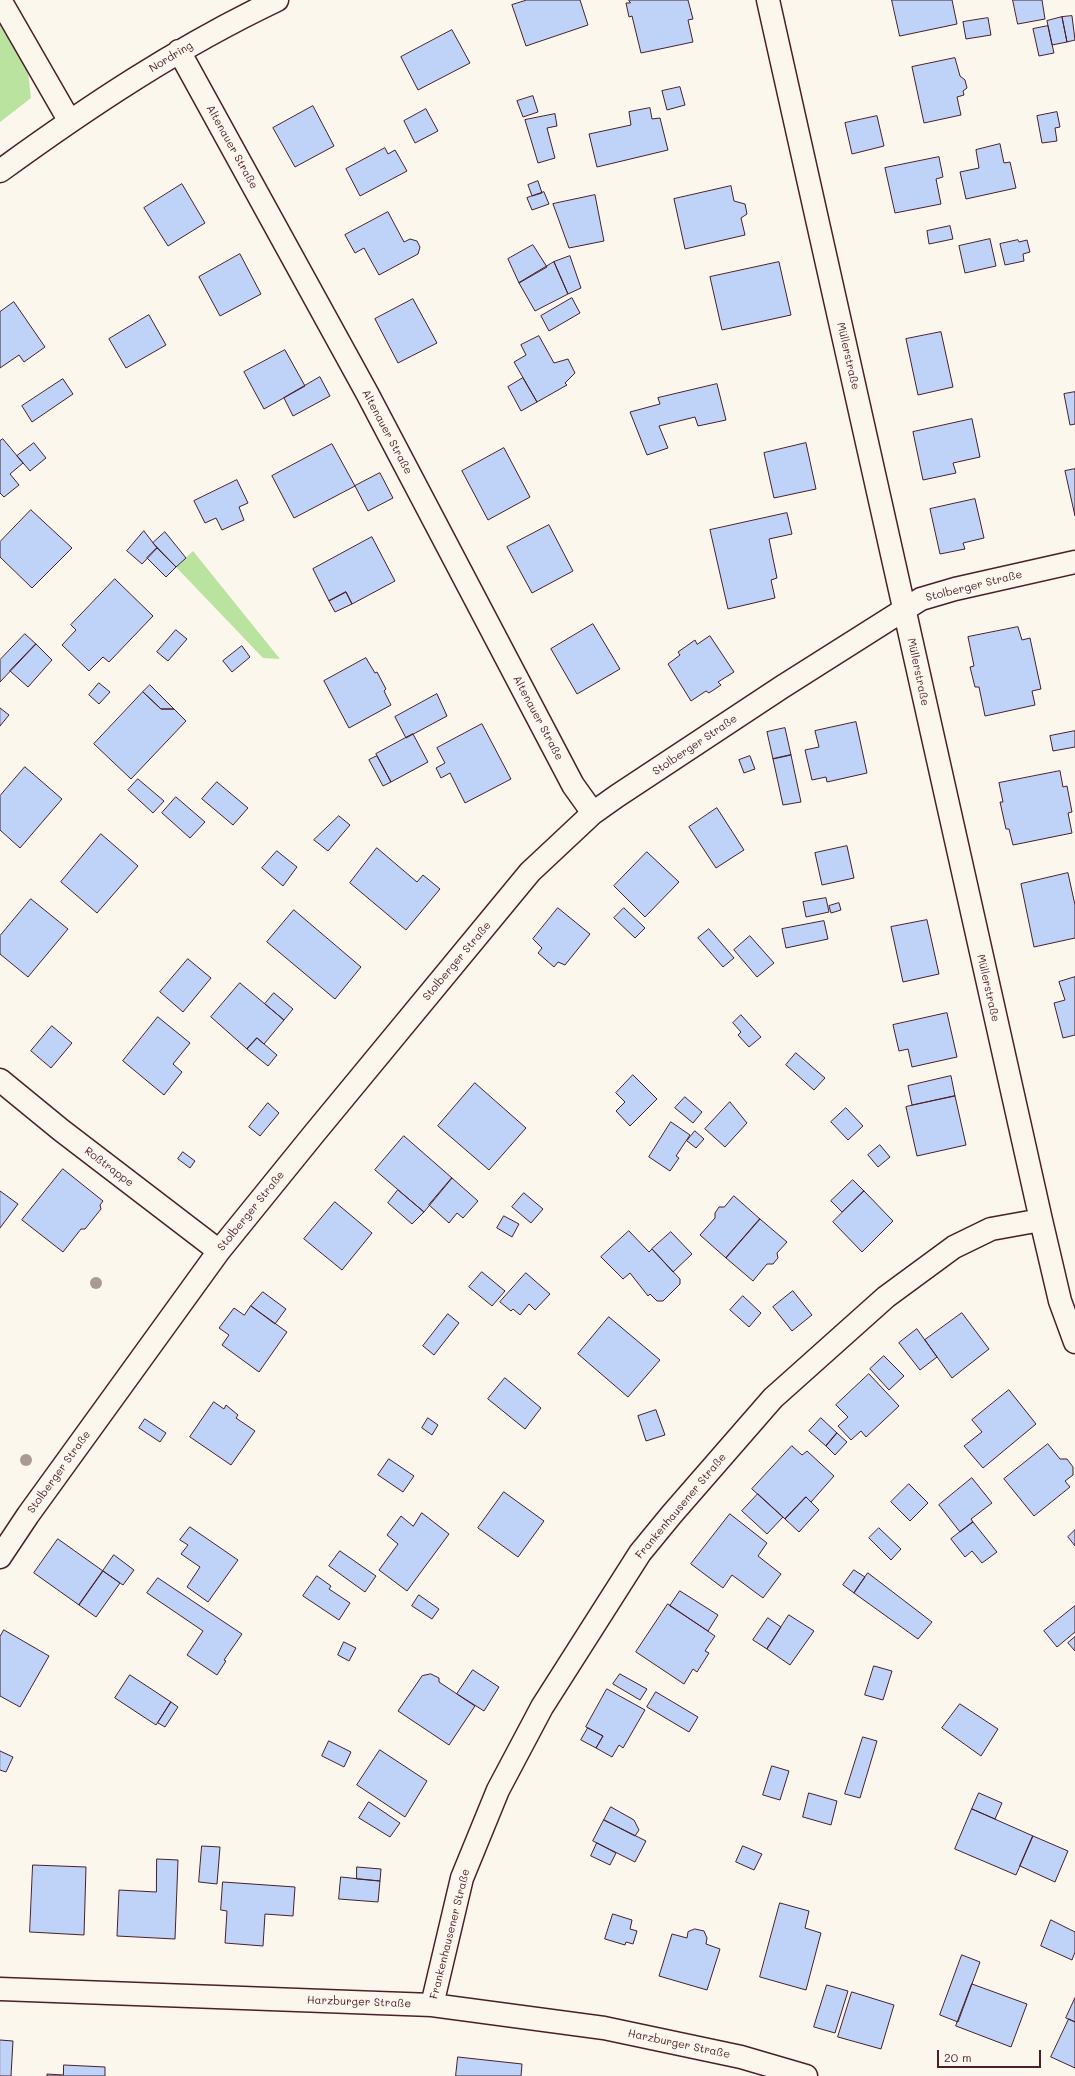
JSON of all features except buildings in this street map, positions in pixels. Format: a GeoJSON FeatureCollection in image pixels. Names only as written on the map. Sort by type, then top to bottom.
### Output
{"type":"FeatureCollection","features":[{"type":"Feature","properties":{"kind":"street"},"geometry":{"type":"LineString","coordinates":[[0,0],[69,120]]}},
{"type":"Feature","properties":{"kind":"street","name":"Nordring"},"geometry":{"type":"LineString","coordinates":[[0,171],[69,120],[179,51],[276,0]]}},
{"type":"Feature","properties":{"kind":"street","name":"Müllerstraße"},"geometry":{"type":"LineString","coordinates":[[768,0],[905,610],[940,776],[1041,1220],[1060,1301],[1075,1342]]}},
{"type":"Feature","properties":{"kind":"street","name":"Altenauer Straße"},"geometry":{"type":"LineString","coordinates":[[179,51],[367,393],[573,785],[594,813]]}},
{"type":"Feature","properties":{"kind":"street","name":"Stolberger Straße"},"geometry":{"type":"LineString","coordinates":[[0,1557],[28,1514],[219,1251],[530,872],[594,813],[782,687],[921,599],[955,589],[1075,562]]}},
{"type":"Feature","properties":{"kind":"street","name":"Roßtrappe"},"geometry":{"type":"LineString","coordinates":[[0,1080],[61,1130],[219,1251]]}},
{"type":"Feature","properties":{"kind":"street","name":"Frankenhausener Straße"},"geometry":{"type":"LineString","coordinates":[[432,2005],[462,1878],[498,1790],[542,1707],[640,1553],[773,1398],[886,1297],[954,1247],[991,1229],[1041,1220]]}},
{"type":"Feature","properties":{"kind":"street","name":"Harzburger Straße"},"geometry":{"type":"LineString","coordinates":[[0,1989],[432,2005],[604,2028],[742,2057],[806,2076]]}},
{"type":"Feature","properties":{"kind":"green space"},"geometry":{"type":"Polygon","coordinates":[[[0,14],[28,72],[31,98],[0,122],[0,14]]]}},
{"type":"Feature","properties":{"kind":"green space"},"geometry":{"type":"Polygon","coordinates":[[[193,551],[280,659],[263,658],[176,567],[193,551]]]}}]}
